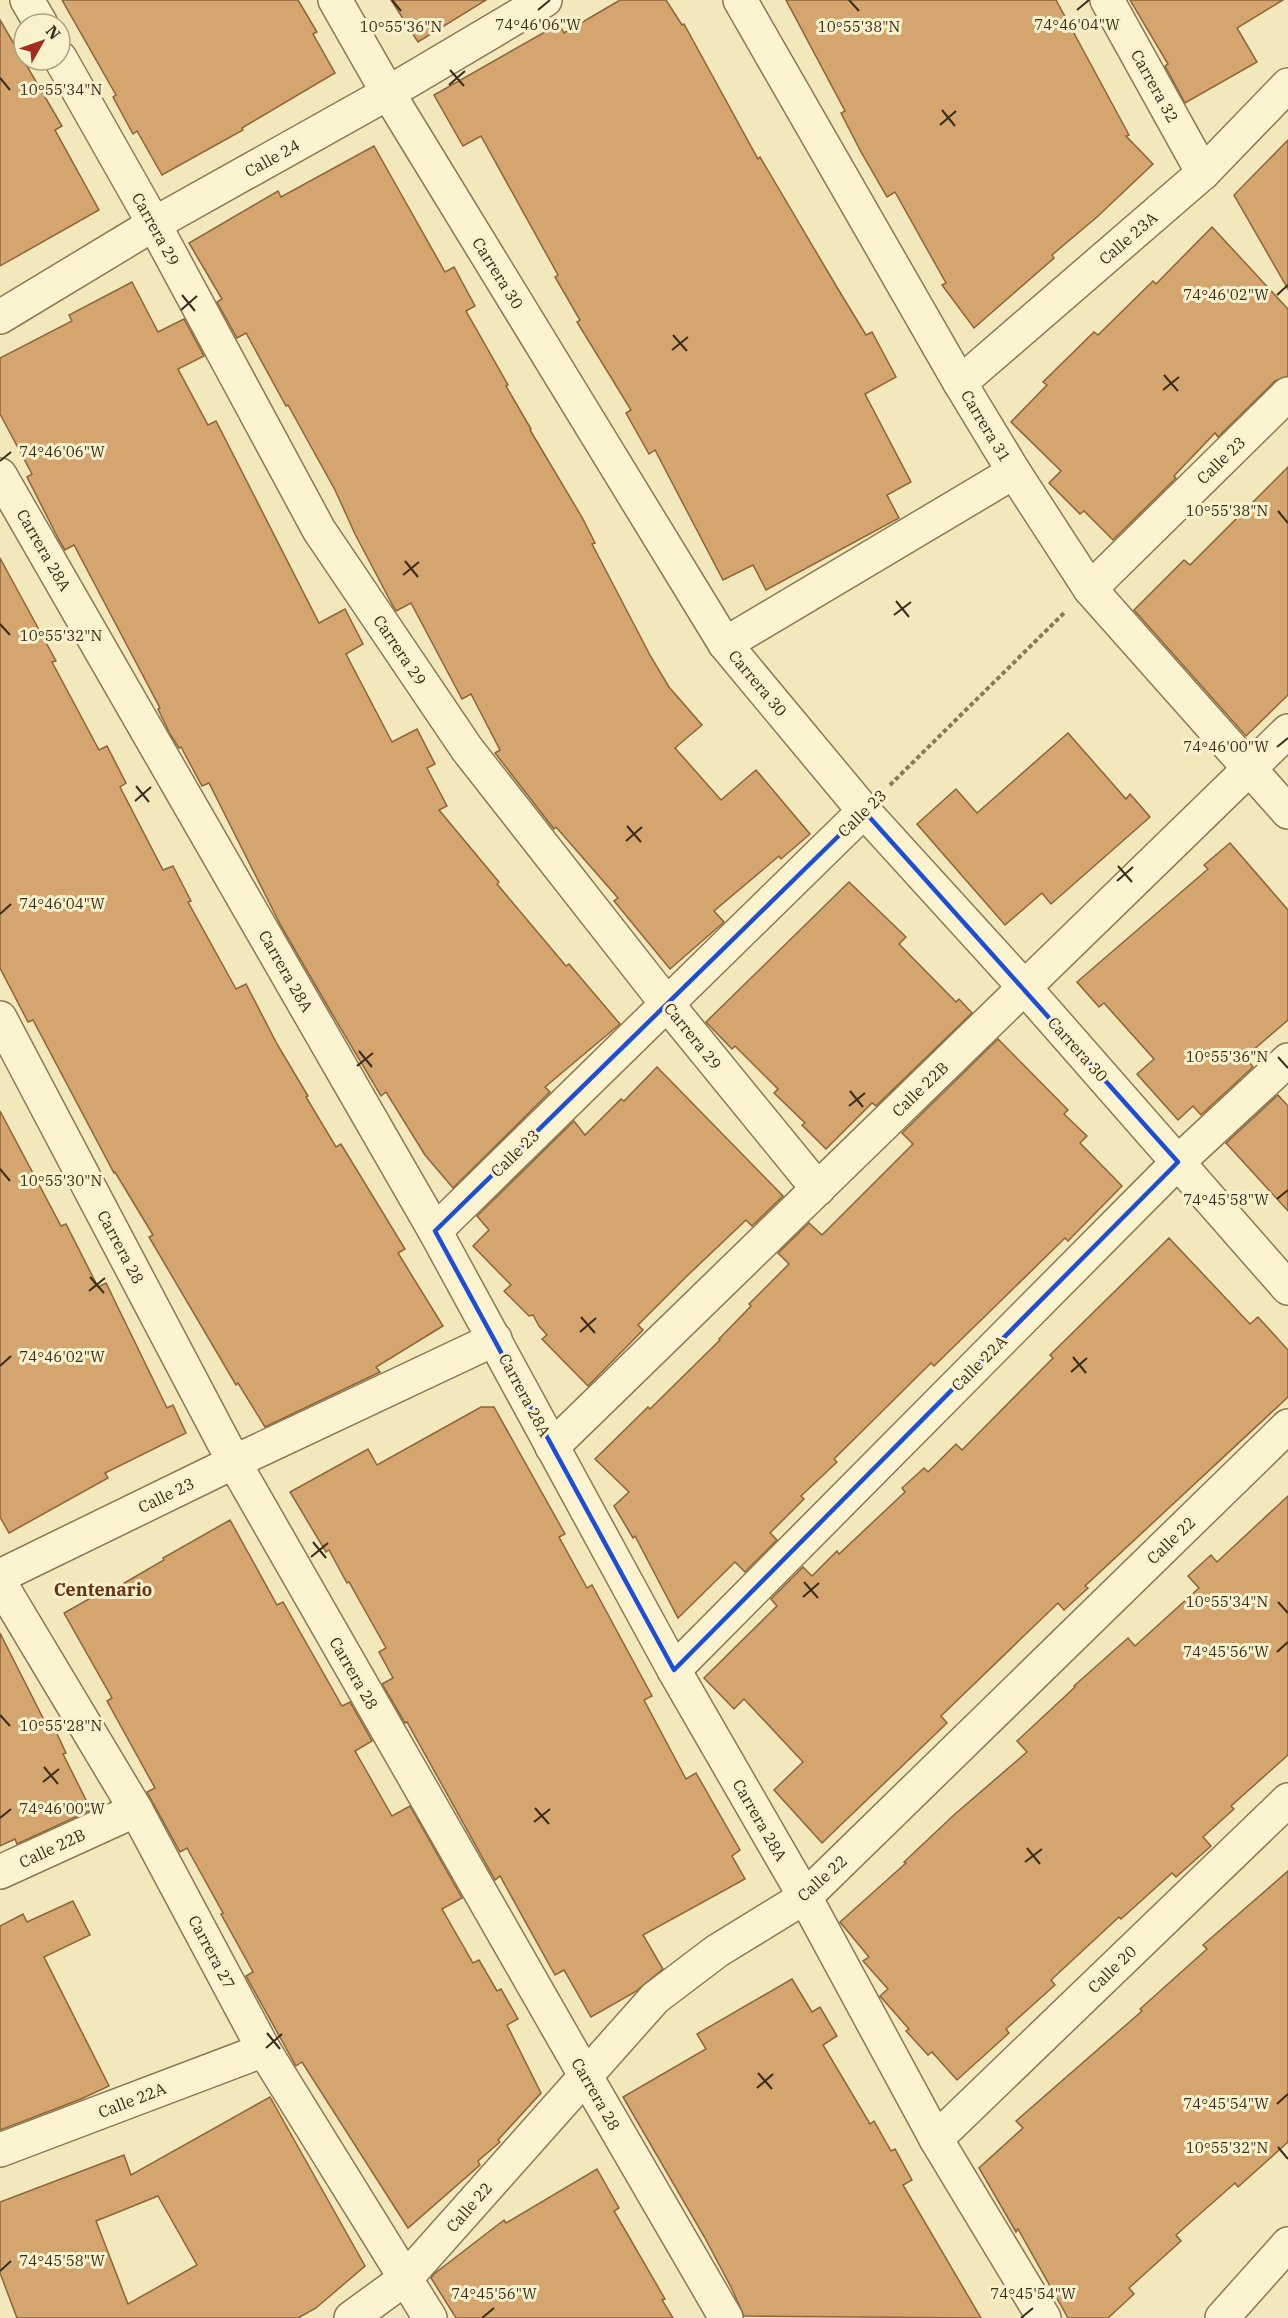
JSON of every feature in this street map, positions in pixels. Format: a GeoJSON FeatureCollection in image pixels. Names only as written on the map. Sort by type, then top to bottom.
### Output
{"type":"FeatureCollection","features":[{"type":"Feature","properties":{"kind":"street","name":"Carrera 30"},"geometry":{"type":"LineString","coordinates":[[335,0],[388,93],[725,644],[864,811],[1024,988],[1288,1288]]}},
{"type":"Feature","properties":{"kind":"street","name":"Calle 24"},"geometry":{"type":"LineString","coordinates":[[0,317],[154,224],[388,93],[545,0]]}},
{"type":"Feature","properties":{"kind":"street","name":"Carrera 31"},"geometry":{"type":"LineString","coordinates":[[740,0],[960,383],[1014,472],[1090,589],[1288,812]]}},
{"type":"Feature","properties":{"kind":"street","name":"Carrera 32"},"geometry":{"type":"LineString","coordinates":[[1107,0],[1203,173]]}},
{"type":"Feature","properties":{"kind":"street","name":"Carrera 29"},"geometry":{"type":"LineString","coordinates":[[68,72],[154,224],[319,530],[467,749],[667,1004],[818,1189]]}},
{"type":"Feature","properties":{"kind":"street","name":"Calle 23A"},"geometry":{"type":"LineString","coordinates":[[960,383],[1203,173],[1288,85]]}},
{"type":"Feature","properties":{"kind":"street","name":"Calle 23"},"geometry":{"type":"LineString","coordinates":[[1090,589],[1288,394]]}},
{"type":"Feature","properties":{"kind":"street"},"geometry":{"type":"LineString","coordinates":[[725,644],[1014,472]]}},
{"type":"Feature","properties":{"kind":"street","name":"Carrera 28A"},"geometry":{"type":"LineString","coordinates":[[0,475],[435,1231],[674,1670],[805,1897],[936,2139],[1044,2318]]}},
{"type":"Feature","properties":{"kind":"street","name":"Calle 22B"},"geometry":{"type":"LineString","coordinates":[[552,1447],[1288,732]]}},
{"type":"Feature","properties":{"kind":"street","name":"Calle 23"},"geometry":{"type":"LineString","coordinates":[[435,1231],[864,811]]}},
{"type":"Feature","properties":{"kind":"street","name":"Carrera 28"},"geometry":{"type":"LineString","coordinates":[[0,1018],[234,1462],[726,2318]]}},
{"type":"Feature","properties":{"kind":"street","name":"Calle 22A"},"geometry":{"type":"LineString","coordinates":[[674,1670],[1178,1162],[1288,1060]]}},
{"type":"Feature","properties":{"kind":"street","name":"Calle 23"},"geometry":{"type":"LineString","coordinates":[[0,1576],[495,1339]]}},
{"type":"Feature","properties":{"kind":"street","name":"Calle 22"},"geometry":{"type":"LineString","coordinates":[[351,2318],[406,2278],[655,1998],[717,1951],[805,1897],[1288,1426]]}},
{"type":"Feature","properties":{"kind":"street","name":"Carrera 27"},"geometry":{"type":"LineString","coordinates":[[0,1583],[136,1810],[264,2050],[430,2318]]}},
{"type":"Feature","properties":{"kind":"street","name":"Calle 20"},"geometry":{"type":"LineString","coordinates":[[936,2139],[1288,1800]]}},
{"type":"Feature","properties":{"kind":"street","name":"Calle 22B"},"geometry":{"type":"LineString","coordinates":[[0,1872],[136,1810]]}},
{"type":"Feature","properties":{"kind":"street","name":"Calle 22A"},"geometry":{"type":"LineString","coordinates":[[0,2150],[264,2050]]}},
{"type":"Feature","properties":{"kind":"street"},"geometry":{"type":"LineString","coordinates":[[1222,2318],[1288,2244]]}},
{"type":"Feature","properties":{"kind":"path","name":"Calle 23"},"geometry":{"type":"LineString","coordinates":[[864,811],[1090,589]]}},
{"type":"Feature","properties":{"kind":"highlighted area"},"geometry":{"type":"Polygon","coordinates":[[[864,811],[1178,1162],[674,1670],[435,1231],[864,811]]]}},
{"type":"Feature","properties":{"kind":"building"},"geometry":{"type":"Polygon","coordinates":[[[62,0],[298,0],[317,32],[313,34],[335,73],[242,128],[243,130],[162,175],[137,131],[133,134],[113,97],[116,95],[72,18],[72,12],[69,12],[62,0]]]}},
{"type":"Feature","properties":{"kind":"building"},"geometry":{"type":"Polygon","coordinates":[[[391,0],[486,0],[418,42],[391,0]]]}},
{"type":"Feature","properties":{"kind":"building"},"geometry":{"type":"Polygon","coordinates":[[[620,0],[666,0],[682,25],[684,24],[758,159],[760,157],[866,335],[872,332],[896,377],[865,394],[911,482],[887,495],[899,518],[766,590],[753,565],[723,580],[655,450],[649,454],[626,413],[631,410],[577,322],[580,320],[555,277],[558,275],[481,136],[463,146],[434,95],[559,24],[564,33],[620,0]]]}},
{"type":"Feature","properties":{"kind":"building"},"geometry":{"type":"Polygon","coordinates":[[[786,0],[1056,0],[1129,135],[1126,136],[1153,164],[1097,217],[1052,255],[1054,258],[974,328],[942,285],[946,283],[895,192],[887,197],[861,152],[841,113],[845,111],[786,0]]]}},
{"type":"Feature","properties":{"kind":"building"},"geometry":{"type":"Polygon","coordinates":[[[1130,0],[1283,0],[1237,28],[1257,62],[1185,103],[1165,66],[1168,64],[1130,0]]]}},
{"type":"Feature","properties":{"kind":"building"},"geometry":{"type":"Polygon","coordinates":[[[0,20],[12,41],[12,72],[30,72],[62,126],[55,130],[99,210],[0,266],[0,20]]]}},
{"type":"Feature","properties":{"kind":"building"},"geometry":{"type":"Polygon","coordinates":[[[1288,140],[1288,289],[1234,195],[1288,140]]]}},
{"type":"Feature","properties":{"kind":"building"},"geometry":{"type":"Polygon","coordinates":[[[374,146],[445,272],[454,267],[475,306],[466,311],[508,385],[506,386],[530,430],[583,519],[595,543],[592,544],[651,657],[669,687],[702,725],[675,748],[721,800],[756,770],[810,834],[781,859],[779,856],[714,911],[724,922],[670,969],[614,901],[618,898],[556,827],[554,829],[495,753],[500,750],[471,694],[462,699],[411,603],[396,611],[355,534],[335,490],[288,405],[286,406],[246,333],[237,338],[217,302],[222,299],[189,243],[278,191],[281,197],[374,146]]]}},
{"type":"Feature","properties":{"kind":"building"},"geometry":{"type":"Polygon","coordinates":[[[1212,227],[1288,309],[1288,376],[1275,381],[1218,437],[1215,433],[1174,476],[1176,478],[1113,540],[1084,511],[1080,514],[1049,483],[1061,471],[1011,422],[1047,385],[1043,382],[1094,332],[1098,335],[1153,281],[1156,284],[1212,227]]]}},
{"type":"Feature","properties":{"kind":"building"},"geometry":{"type":"Polygon","coordinates":[[[132,282],[158,332],[184,319],[204,356],[178,369],[208,425],[216,421],[319,623],[345,609],[363,644],[346,654],[392,742],[417,729],[435,764],[427,768],[447,806],[439,810],[566,966],[569,964],[620,1024],[545,1087],[550,1092],[453,1188],[425,1155],[386,1092],[381,1096],[331,1012],[281,926],[209,783],[202,786],[181,747],[179,748],[170,734],[158,709],[160,708],[74,545],[65,550],[59,540],[27,477],[32,474],[0,414],[0,358],[72,321],[69,315],[132,282]]]}},
{"type":"Feature","properties":{"kind":"building"},"geometry":{"type":"Polygon","coordinates":[[[1288,467],[1288,695],[1246,736],[1134,610],[1184,560],[1190,565],[1288,467]]]}},
{"type":"Feature","properties":{"kind":"building"},"geometry":{"type":"Polygon","coordinates":[[[0,558],[56,661],[52,662],[99,750],[107,746],[126,783],[120,787],[163,870],[173,866],[191,901],[188,902],[236,989],[246,984],[277,1044],[308,1096],[306,1097],[336,1147],[341,1144],[405,1249],[398,1253],[443,1326],[376,1367],[380,1372],[265,1427],[238,1383],[236,1385],[149,1237],[153,1235],[114,1173],[33,1020],[28,1022],[0,968],[0,558]]]}},
{"type":"Feature","properties":{"kind":"building"},"geometry":{"type":"Polygon","coordinates":[[[1068,733],[1126,799],[1130,794],[1150,817],[1051,904],[1042,893],[1005,925],[917,824],[956,789],[977,813],[1068,733]]]}},
{"type":"Feature","properties":{"kind":"building"},"geometry":{"type":"Polygon","coordinates":[[[1230,843],[1288,910],[1288,1020],[1245,1057],[1253,1067],[1201,1115],[1193,1106],[1178,1120],[1137,1074],[1154,1059],[1104,1003],[1099,1007],[1077,982],[1208,869],[1204,865],[1230,843]]]}},
{"type":"Feature","properties":{"kind":"building"},"geometry":{"type":"Polygon","coordinates":[[[849,882],[906,937],[899,944],[956,1002],[959,999],[972,1013],[876,1106],[872,1103],[826,1149],[802,1125],[805,1123],[774,1093],[778,1089],[735,1046],[732,1049],[706,1022],[849,882]]]}},
{"type":"Feature","properties":{"kind":"building"},"geometry":{"type":"Polygon","coordinates":[[[998,1039],[1068,1110],[1064,1114],[1087,1136],[1080,1143],[1122,1186],[1068,1241],[1065,1238],[934,1366],[931,1363],[834,1459],[837,1462],[801,1496],[804,1499],[770,1533],[777,1540],[745,1572],[735,1562],[678,1618],[635,1536],[633,1538],[614,1506],[629,1492],[595,1459],[720,1340],[751,1306],[749,1304],[789,1264],[778,1253],[809,1223],[822,1235],[913,1144],[902,1133],[998,1039]]]}},
{"type":"Feature","properties":{"kind":"building"},"geometry":{"type":"Polygon","coordinates":[[[657,1067],[783,1196],[752,1226],[746,1220],[688,1275],[638,1325],[643,1330],[588,1386],[542,1339],[547,1335],[533,1315],[529,1316],[504,1291],[511,1285],[473,1246],[489,1230],[477,1216],[574,1121],[585,1135],[621,1099],[624,1101],[657,1067]]]}},
{"type":"Feature","properties":{"kind":"building"},"geometry":{"type":"Polygon","coordinates":[[[1278,1095],[1288,1106],[1288,1211],[1226,1143],[1278,1095]]]}},
{"type":"Feature","properties":{"kind":"building"},"geometry":{"type":"Polygon","coordinates":[[[0,1111],[61,1226],[66,1224],[98,1287],[106,1283],[167,1408],[173,1405],[186,1433],[105,1473],[108,1478],[9,1533],[0,1517],[0,1111]]]}},
{"type":"Feature","properties":{"kind":"building"},"geometry":{"type":"Polygon","coordinates":[[[1169,1238],[1250,1324],[1258,1317],[1288,1350],[1288,1397],[1085,1586],[1088,1588],[1064,1610],[1058,1603],[941,1716],[947,1723],[822,1843],[774,1790],[803,1762],[744,1699],[734,1709],[704,1678],[777,1606],[771,1599],[803,1567],[812,1576],[905,1492],[902,1488],[924,1468],[928,1472],[956,1444],[962,1450],[1053,1358],[1050,1355],[1169,1238]]]}},
{"type":"Feature","properties":{"kind":"building"},"geometry":{"type":"Polygon","coordinates":[[[481,1407],[494,1407],[565,1534],[559,1537],[587,1588],[592,1585],[652,1696],[644,1700],[686,1779],[696,1773],[740,1850],[732,1856],[745,1879],[643,1935],[663,1969],[635,1992],[591,2017],[564,1970],[555,1975],[500,1876],[495,1880],[407,1722],[405,1723],[382,1684],[393,1678],[379,1652],[386,1648],[349,1582],[347,1583],[329,1550],[326,1552],[290,1492],[368,1449],[377,1465],[481,1407]]]}},
{"type":"Feature","properties":{"kind":"building"},"geometry":{"type":"Polygon","coordinates":[[[1288,1496],[1288,1755],[1231,1806],[1234,1809],[1203,1837],[1211,1846],[1176,1877],[1172,1873],[1121,1919],[1119,1917],[1051,1980],[1055,1985],[1006,2029],[1009,2033],[957,2080],[932,2052],[928,2055],[906,2031],[909,2029],[880,1996],[888,1989],[863,1961],[869,1957],[840,1922],[906,1863],[904,1862],[955,1814],[1027,1752],[1017,1741],[1074,1686],[1128,1638],[1135,1646],[1199,1588],[1188,1576],[1211,1555],[1217,1562],[1288,1496]]]}},
{"type":"Feature","properties":{"kind":"building"},"geometry":{"type":"Polygon","coordinates":[[[230,1520],[277,1605],[283,1602],[342,1706],[350,1702],[372,1741],[355,1751],[392,1816],[410,1806],[462,1898],[442,1909],[473,1963],[479,1960],[497,1991],[501,1989],[518,2019],[507,2025],[541,2093],[498,2140],[500,2142],[478,2161],[480,2165],[408,2228],[302,2062],[296,2066],[246,1976],[253,1972],[221,1914],[223,1913],[187,1848],[180,1852],[147,1792],[155,1788],[107,1701],[112,1698],[64,1613],[112,1586],[114,1589],[230,1520]]]}},
{"type":"Feature","properties":{"kind":"building"},"geometry":{"type":"Polygon","coordinates":[[[0,1633],[47,1726],[52,1723],[66,1753],[63,1754],[91,1810],[17,1844],[15,1839],[0,1846],[0,1633]]]}},
{"type":"Feature","properties":{"kind":"building"},"geometry":{"type":"Polygon","coordinates":[[[1288,1871],[1288,2142],[1238,2187],[1235,2183],[1176,2235],[1181,2241],[1129,2288],[1134,2294],[1108,2318],[1068,2318],[1018,2229],[1016,2232],[979,2168],[1023,2128],[1016,2121],[1142,2011],[1140,2009],[1207,1949],[1203,1945],[1288,1871]]]}},
{"type":"Feature","properties":{"kind":"building"},"geometry":{"type":"Polygon","coordinates":[[[73,1901],[90,1935],[44,1957],[109,2086],[0,2130],[0,1926],[23,1914],[27,1922],[73,1901]]]}},
{"type":"Feature","properties":{"kind":"building"},"geometry":{"type":"Polygon","coordinates":[[[792,1979],[812,2012],[820,2007],[837,2036],[823,2045],[870,2124],[874,2121],[891,2151],[895,2149],[912,2180],[903,2185],[981,2318],[744,2316],[705,2238],[623,2097],[706,2049],[697,2034],[792,1979]]]}},
{"type":"Feature","properties":{"kind":"building"},"geometry":{"type":"Polygon","coordinates":[[[270,2097],[365,2266],[316,2308],[298,2318],[17,2318],[0,2273],[0,2202],[124,2155],[131,2175],[270,2097]],[[158,2196],[96,2221],[128,2304],[197,2265],[158,2196]]]}},
{"type":"Feature","properties":{"kind":"building"},"geometry":{"type":"Polygon","coordinates":[[[597,2169],[619,2208],[614,2211],[665,2299],[662,2300],[673,2318],[456,2318],[431,2278],[434,2274],[504,2220],[506,2223],[597,2169]]]}},
{"type":"Feature","properties":{"kind":"district","name":"Centenario"},"geometry":{"type":"Point","coordinates":[103,1589]}}]}
